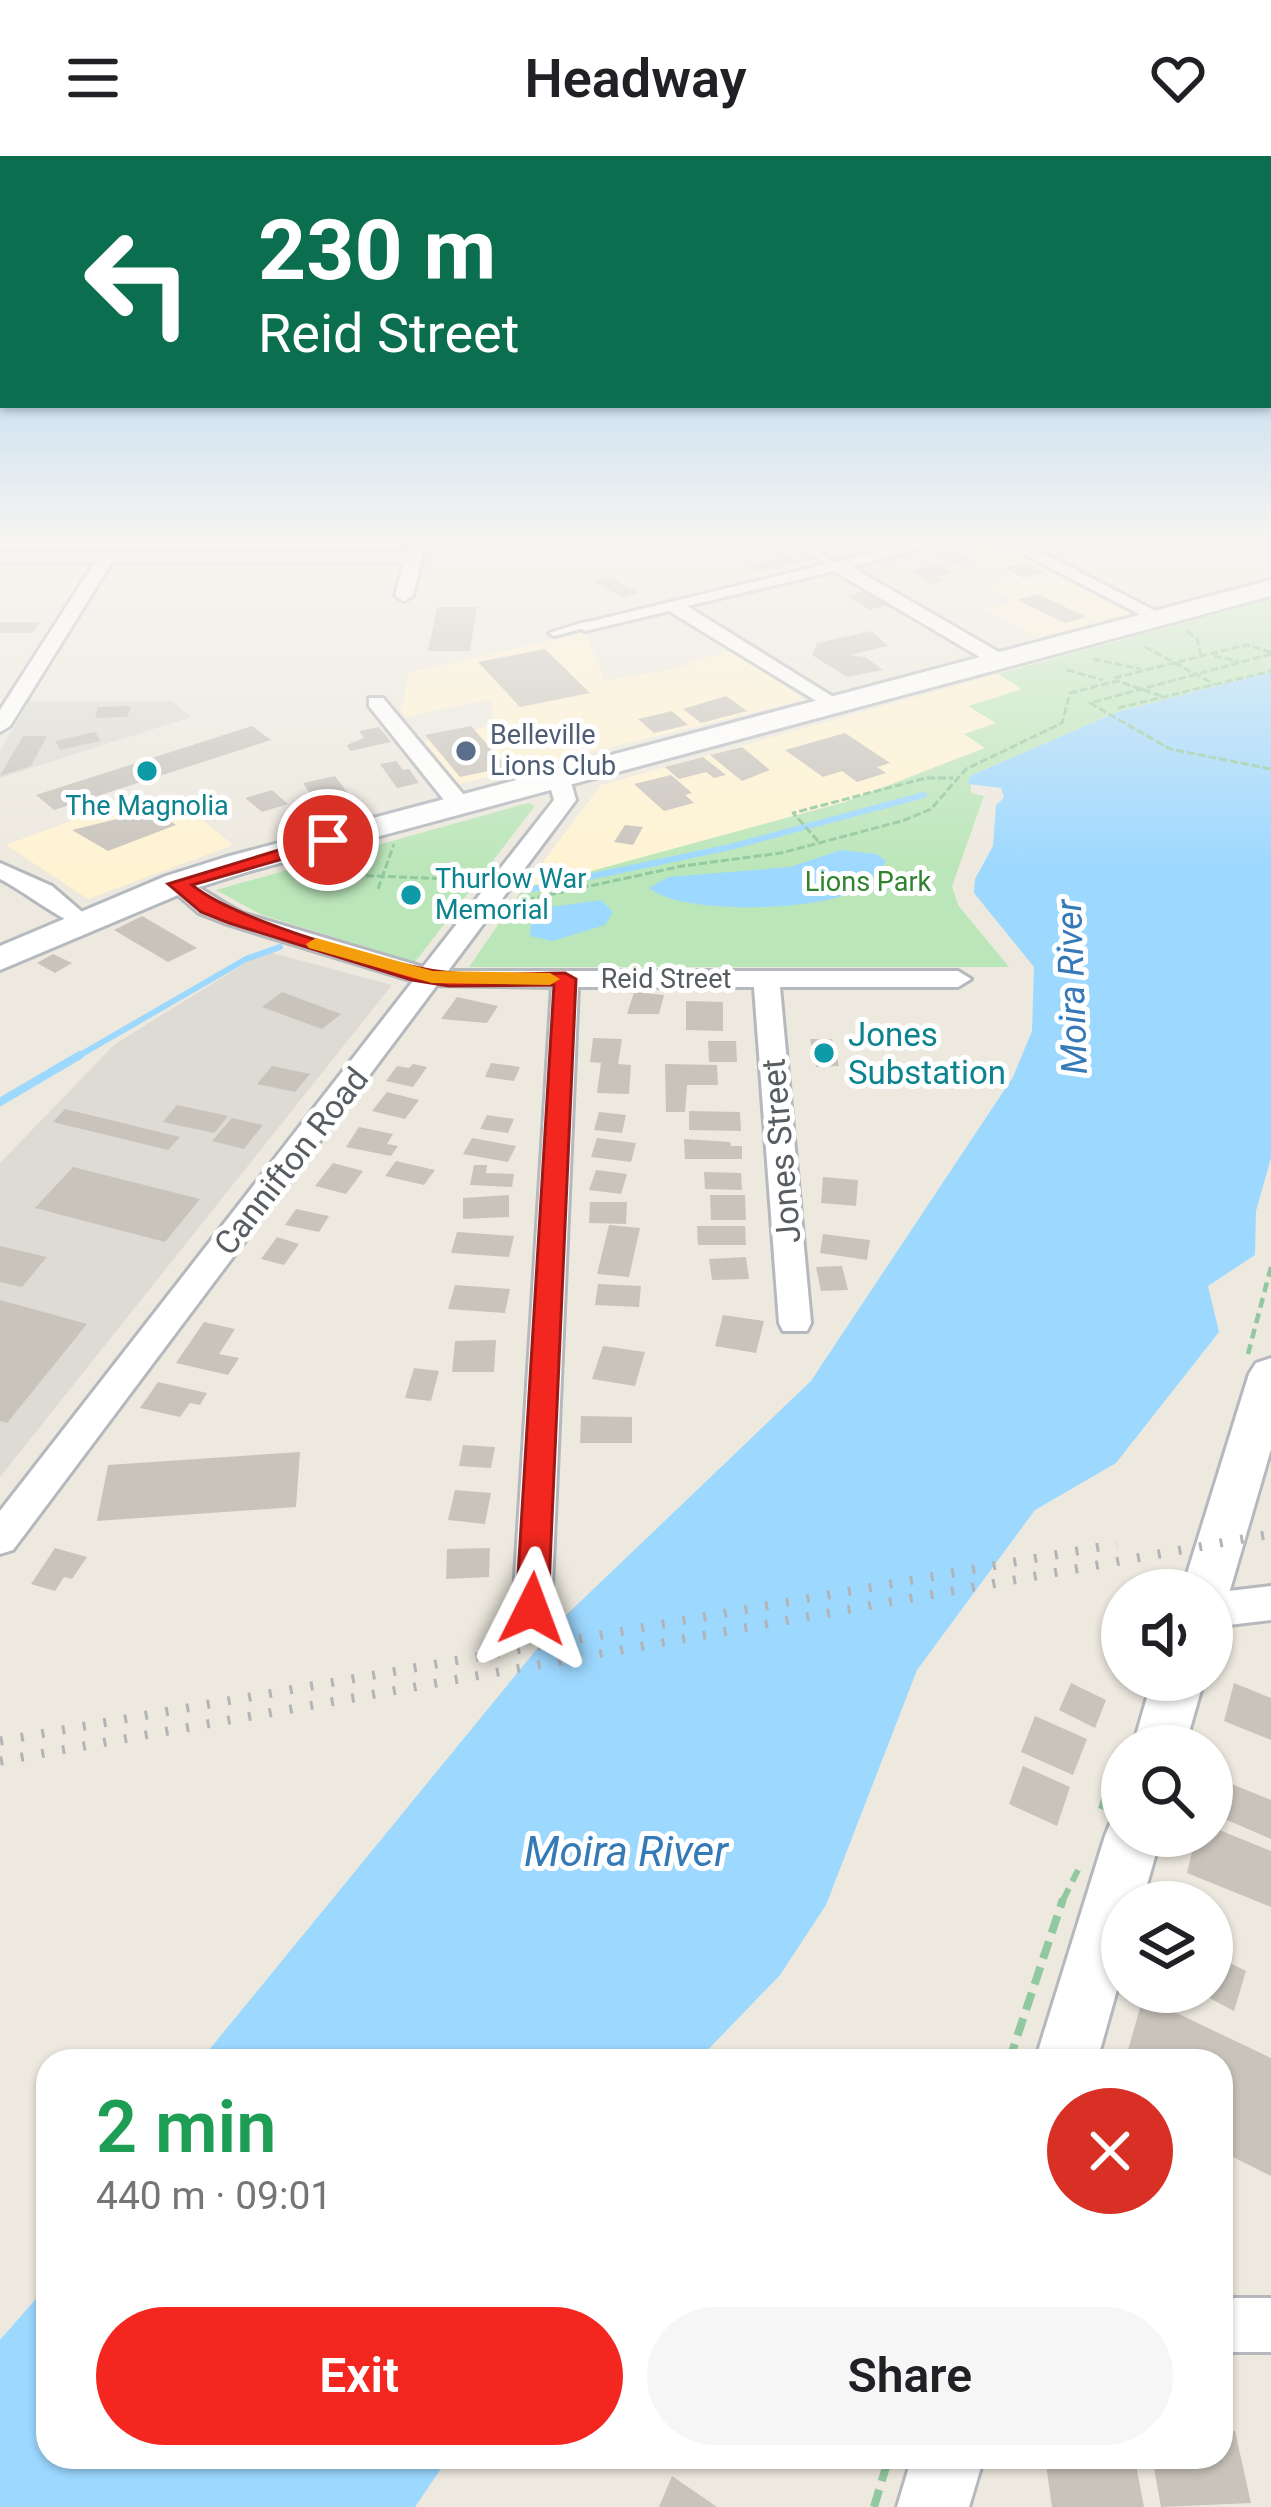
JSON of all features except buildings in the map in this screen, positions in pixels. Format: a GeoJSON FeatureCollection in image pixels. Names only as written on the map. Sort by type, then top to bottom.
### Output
{"type":"FeatureCollection","features":[{"type":"Feature","properties":{"kind":"main road"},"geometry":{"type":"LineString","coordinates":[[0,959],[178,884],[1045,652]]}},
{"type":"Feature","properties":{"kind":"street"},"geometry":{"type":"LineString","coordinates":[[0,727],[47,652]]}},
{"type":"Feature","properties":{"kind":"street"},"geometry":{"type":"LineString","coordinates":[[748,652],[836,706]]}},
{"type":"Feature","properties":{"kind":"street"},"geometry":{"type":"LineString","coordinates":[[984,652],[1002,662]]}},
{"type":"Feature","properties":{"kind":"street"},"geometry":{"type":"LineString","coordinates":[[376,702],[460,805]]}},
{"type":"Feature","properties":{"kind":"street","name":"Cannifton Road"},"geometry":{"type":"LineString","coordinates":[[0,1539],[432,977],[486,892],[565,800],[559,779]]}},
{"type":"Feature","properties":{"kind":"street"},"geometry":{"type":"LineString","coordinates":[[0,870],[44,891],[83,922]]}},
{"type":"Feature","properties":{"kind":"street","name":"Reid Street"},"geometry":{"type":"LineString","coordinates":[[178,884],[208,908],[236,919],[432,977],[958,979]]}},
{"type":"Feature","properties":{"kind":"street"},"geometry":{"type":"LineString","coordinates":[[532,1609],[565,979]]}},
{"type":"Feature","properties":{"kind":"street","name":"Jones Street"},"geometry":{"type":"LineString","coordinates":[[766,979],[795,1323]]}},
{"type":"Feature","properties":{"kind":"street"},"geometry":{"type":"LineString","coordinates":[[1212,1569],[1271,1374]]}},
{"type":"Feature","properties":{"kind":"street"},"geometry":{"type":"LineString","coordinates":[[1233,1608],[1271,1603]]}},
{"type":"Feature","properties":{"kind":"street"},"geometry":{"type":"LineString","coordinates":[[1068,2049],[1108,1857]]}},
{"type":"Feature","properties":{"kind":"street"},"geometry":{"type":"LineString","coordinates":[[1233,2324],[1271,2325]]}},
{"type":"Feature","properties":{"kind":"street"},"geometry":{"type":"LineString","coordinates":[[933,2507],[944,2469]]}},
{"type":"Feature","properties":{"kind":"path"},"geometry":{"type":"LineString","coordinates":[[1155,652],[1214,684]]}},
{"type":"Feature","properties":{"kind":"path"},"geometry":{"type":"LineString","coordinates":[[1209,655],[1221,652]]}},
{"type":"Feature","properties":{"kind":"path"},"geometry":{"type":"LineString","coordinates":[[1271,653],[1090,703],[1169,749],[1271,769]]}},
{"type":"Feature","properties":{"kind":"path"},"geometry":{"type":"LineString","coordinates":[[820,843],[793,813],[926,778],[953,778],[1062,723],[1070,693],[1201,655],[1244,662]]}},
{"type":"Feature","properties":{"kind":"path"},"geometry":{"type":"LineString","coordinates":[[1092,658],[1147,669]]}},
{"type":"Feature","properties":{"kind":"path"},"geometry":{"type":"LineString","coordinates":[[1145,686],[1147,669]]}},
{"type":"Feature","properties":{"kind":"path"},"geometry":{"type":"LineString","coordinates":[[1067,670],[1145,686],[1162,696]]}},
{"type":"Feature","properties":{"kind":"path"},"geometry":{"type":"LineString","coordinates":[[1118,708],[1271,671]]}},
{"type":"Feature","properties":{"kind":"path"},"geometry":{"type":"LineString","coordinates":[[300,873],[382,877],[526,901],[820,843],[920,814],[943,797],[953,778]]}},
{"type":"Feature","properties":{"kind":"path"},"geometry":{"type":"LineString","coordinates":[[378,889],[398,833]]}},
{"type":"Feature","properties":{"kind":"path"},"geometry":{"type":"LineString","coordinates":[[1013,2049],[1064,1896],[1080,1866]]}},
{"type":"Feature","properties":{"kind":"path"},"geometry":{"type":"LineString","coordinates":[[874,2507],[885,2469]]}},
{"type":"Feature","properties":{"kind":"shaded area"},"geometry":{"type":"Polygon","coordinates":[[[501,652],[593,652],[604,681],[691,666],[688,662],[732,652],[805,700],[459,784],[424,741],[494,725],[491,699],[405,717],[401,712],[409,673],[501,652]]]}},
{"type":"Feature","properties":{"kind":"shaded area"},"geometry":{"type":"Polygon","coordinates":[[[998,674],[1024,689],[969,707],[997,724],[966,735],[987,747],[845,802],[522,890],[601,785],[998,674]]]}},
{"type":"Feature","properties":{"kind":"shaded area"},"geometry":{"type":"Polygon","coordinates":[[[30,701],[172,701],[191,717],[0,778],[0,750],[30,701]]]}},
{"type":"Feature","properties":{"kind":"shaded area"},"geometry":{"type":"Polygon","coordinates":[[[173,796],[233,845],[88,899],[6,845],[116,804],[173,796]]]}},
{"type":"Feature","properties":{"kind":"shaded area"},"geometry":{"type":"Polygon","coordinates":[[[265,951],[392,985],[0,1477],[0,1163],[115,1044],[265,951]]]}},
{"type":"Feature","properties":{"kind":"green space","name":"Lions Park"},"geometry":{"type":"Polygon","coordinates":[[[1079,652],[1271,652],[1271,672],[1117,712],[970,776],[971,793],[984,796],[952,886],[958,905],[1009,967],[469,967],[522,890],[845,802],[985,748],[964,734],[996,723],[968,706],[1022,689],[998,674],[1079,652]]]}},
{"type":"Feature","properties":{"kind":"green space"},"geometry":{"type":"Polygon","coordinates":[[[528,803],[535,806],[415,962],[262,915],[216,890],[528,803]]]}},
{"type":"Feature","properties":{"kind":"water","name":"Moira River"},"geometry":{"type":"Polygon","coordinates":[[[1271,672],[1271,1158],[1256,1211],[1255,1255],[1208,1286],[1219,1332],[1116,1463],[1035,1510],[917,1670],[826,1905],[780,1975],[709,2049],[210,2049],[559,1622],[811,1381],[1013,1077],[1032,1031],[1034,967],[974,893],[975,879],[993,846],[996,805],[1004,798],[1001,788],[968,784],[970,776],[1117,712],[1271,672]]]}},
{"type":"Feature","properties":{"kind":"water"},"geometry":{"type":"Polygon","coordinates":[[[841,850],[877,854],[886,861],[857,889],[809,903],[717,906],[665,897],[649,888],[668,877],[790,867],[841,850]]]}},
{"type":"Feature","properties":{"kind":"water"},"geometry":{"type":"Polygon","coordinates":[[[601,900],[613,912],[605,925],[552,941],[530,936],[531,921],[550,907],[601,900]]]}},
{"type":"Feature","properties":{"kind":"water"},"geometry":{"type":"Polygon","coordinates":[[[36,2299],[36,2469],[441,2469],[415,2507],[0,2507],[0,2340],[36,2299]]]}},
{"type":"Feature","properties":{"kind":"waterway"},"geometry":{"type":"LineString","coordinates":[[527,890],[730,847],[924,795]]}},
{"type":"Feature","properties":{"kind":"waterway"},"geometry":{"type":"LineString","coordinates":[[75,1058],[246,959],[280,947]]}},
{"type":"Feature","properties":{"kind":"waterway"},"geometry":{"type":"LineString","coordinates":[[0,1102],[80,1055]]}},
{"type":"Feature","properties":{"kind":"railway"},"geometry":{"type":"LineString","coordinates":[[0,1761],[1271,1534]]}},
{"type":"Feature","properties":{"kind":"railway"},"geometry":{"type":"LineString","coordinates":[[0,1741],[1117,1544]]}},
{"type":"Feature","properties":{"kind":"slow traffic"},"geometry":{"type":"LineString","coordinates":[[316,944],[432,977],[550,979]]}},
{"type":"Feature","properties":{"kind":"place","name":"Belleville Lions Club"},"geometry":{"type":"Point","coordinates":[466,751]}},
{"type":"Feature","properties":{"kind":"place","name":"The Magnolia"},"geometry":{"type":"Point","coordinates":[147,771]}},
{"type":"Feature","properties":{"kind":"place","name":"Thurlow War Memorial"},"geometry":{"type":"Point","coordinates":[411,895]}},
{"type":"Feature","properties":{"kind":"place","name":"Jones Substation"},"geometry":{"type":"Point","coordinates":[824,1053]}},
{"type":"Feature","properties":{"kind":"route"},"geometry":{"type":"LineString","coordinates":[[328,840],[178,884],[208,908],[236,919],[412,973],[449,979],[565,979],[532,1609]]}}]}
